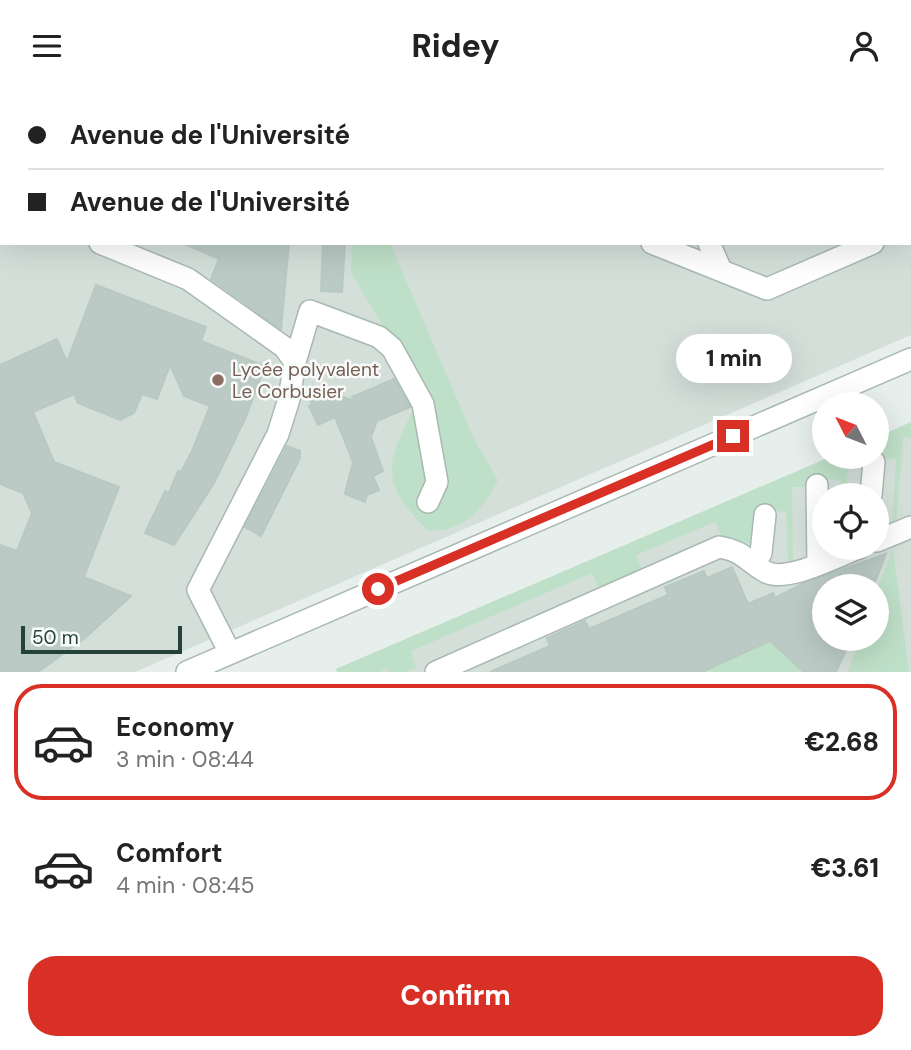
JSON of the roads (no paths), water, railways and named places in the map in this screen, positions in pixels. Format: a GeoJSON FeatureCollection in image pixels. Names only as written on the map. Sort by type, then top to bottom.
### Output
{"type":"FeatureCollection","features":[{"type":"Feature","properties":{"kind":"street"},"geometry":{"type":"LineString","coordinates":[[105,245],[188,279],[284,347],[295,362]]}},
{"type":"Feature","properties":{"kind":"street"},"geometry":{"type":"LineString","coordinates":[[657,245],[767,289],[868,245]]}},
{"type":"Feature","properties":{"kind":"street"},"geometry":{"type":"LineString","coordinates":[[710,245],[722,270]]}},
{"type":"Feature","properties":{"kind":"street"},"geometry":{"type":"LineString","coordinates":[[230,653],[198,590],[278,434],[310,311],[379,337],[392,348],[423,404],[437,482],[428,502]]}},
{"type":"Feature","properties":{"kind":"street"},"geometry":{"type":"LineString","coordinates":[[187,672],[911,359]]}},
{"type":"Feature","properties":{"kind":"street"},"geometry":{"type":"LineString","coordinates":[[754,563],[761,553],[765,515]]}},
{"type":"Feature","properties":{"kind":"street"},"geometry":{"type":"LineString","coordinates":[[889,536],[911,527]]}},
{"type":"Feature","properties":{"kind":"street"},"geometry":{"type":"LineString","coordinates":[[436,672],[719,547],[739,551],[768,573],[788,575],[828,560]]}},
{"type":"Feature","properties":{"kind":"street"},"geometry":{"type":"LineString","coordinates":[[818,560],[818,564]]}},
{"type":"Feature","properties":{"kind":"place","name":"Lycée polyvalent Le Corbusier"},"geometry":{"type":"Point","coordinates":[218,380]}}]}
